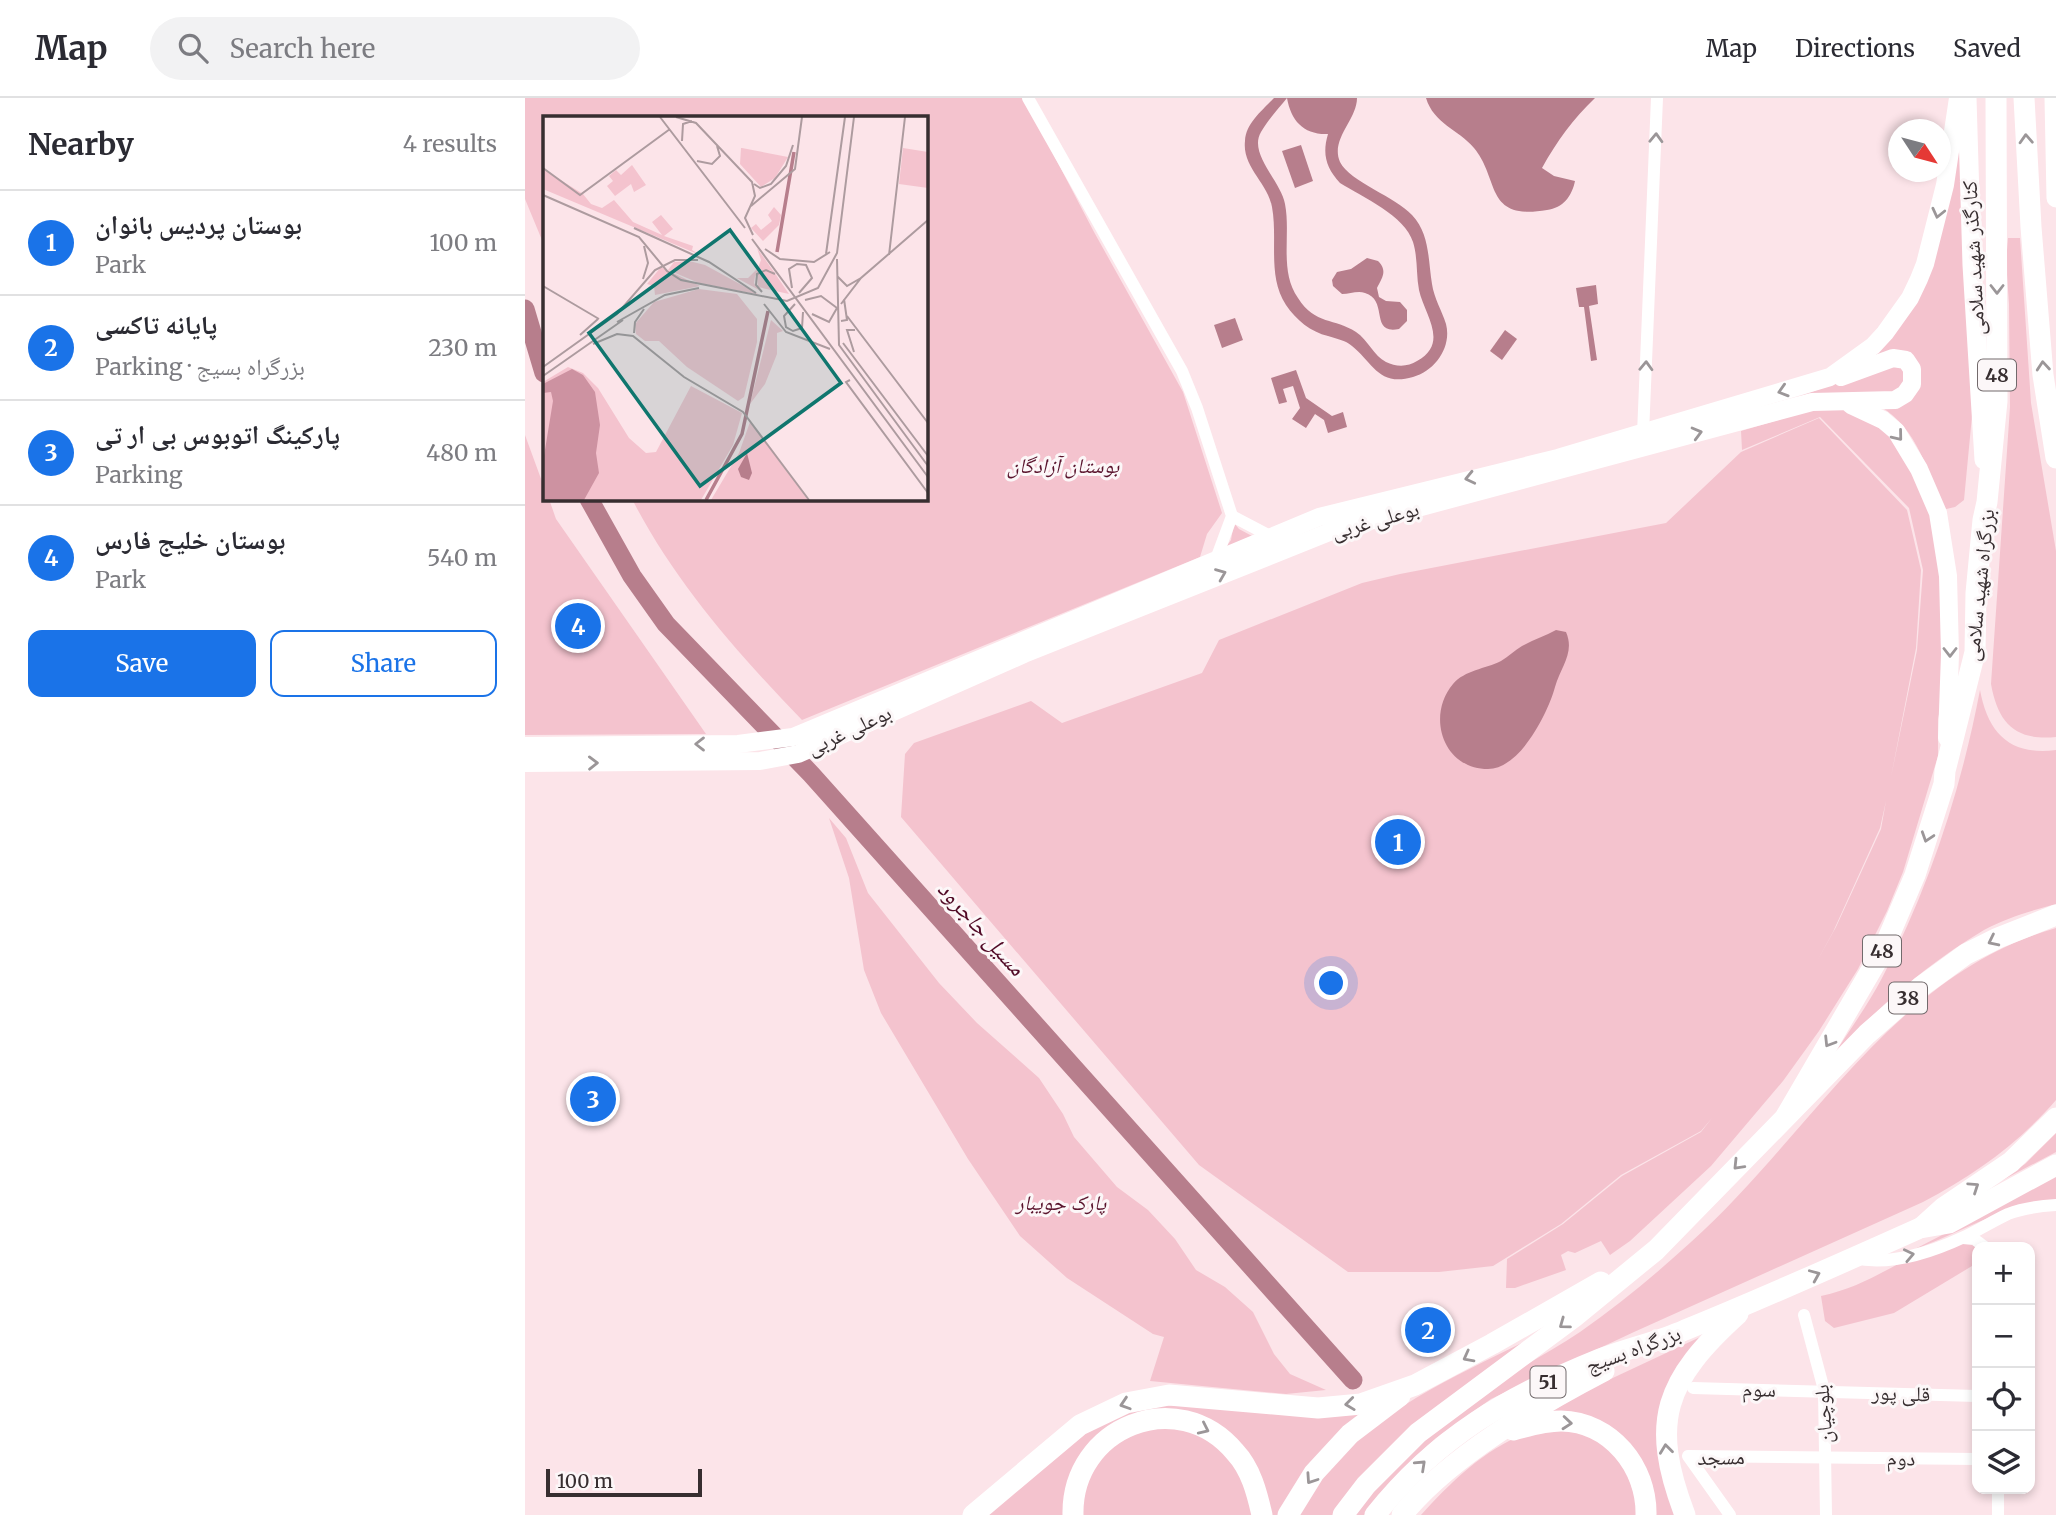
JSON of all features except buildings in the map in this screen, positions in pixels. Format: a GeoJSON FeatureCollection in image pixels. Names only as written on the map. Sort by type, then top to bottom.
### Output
{"type":"FeatureCollection","features":[{"type":"Feature","properties":{"kind":"highway","name":"بزرگراه شهید سلامی"},"geometry":{"type":"LineString","coordinates":[[1786,1116],[1883,950],[1915,875],[1944,784],[1975,652],[1976,593],[1997,401],[1996,98]]}},
{"type":"Feature","properties":{"kind":"highway","name":"48"},"geometry":{"type":"LineString","coordinates":[[2024,98],[2043,375],[2056,458]]}},
{"type":"Feature","properties":{"kind":"highway","name":"38"},"geometry":{"type":"LineString","coordinates":[[1786,1116],[1867,1034],[1922,986],[1966,954],[2056,915]]}},
{"type":"Feature","properties":{"kind":"highway","name":"51"},"geometry":{"type":"LineString","coordinates":[[1343,1515],[1366,1485],[1418,1433],[1574,1317],[1655,1250],[1786,1116]]}},
{"type":"Feature","properties":{"kind":"highway"},"geometry":{"type":"LineString","coordinates":[[1920,1228],[1943,1208],[2011,1162],[2056,1118]]}},
{"type":"Feature","properties":{"kind":"highway"},"geometry":{"type":"LineString","coordinates":[[1920,1228],[1949,1223],[2056,1164]]}},
{"type":"Feature","properties":{"kind":"highway","name":"بزرگراه بسیج"},"geometry":{"type":"LineString","coordinates":[[1375,1515],[1427,1459],[1494,1408],[1601,1359],[1683,1331],[1920,1228]]}},
{"type":"Feature","properties":{"kind":"highway"},"geometry":{"type":"LineString","coordinates":[[973,1515],[1080,1425],[1126,1403],[1169,1395],[1318,1408],[1361,1404],[1415,1385],[1655,1250]]}},
{"type":"Feature","properties":{"kind":"highway"},"geometry":{"type":"LineString","coordinates":[[1685,1515],[1674,1488],[1668,1461],[1665,1430],[1668,1412],[1676,1390],[1703,1347],[1752,1301]]}},
{"type":"Feature","properties":{"kind":"highway"},"geometry":{"type":"LineString","coordinates":[[1402,1515],[1431,1484],[1530,1412],[1683,1331]]}},
{"type":"Feature","properties":{"kind":"highway"},"geometry":{"type":"LineString","coordinates":[[1289,1515],[1314,1473],[1350,1434],[1415,1385]]}},
{"type":"Feature","properties":{"kind":"highway"},"geometry":{"type":"LineString","coordinates":[[1073,1515],[1073,1499],[1079,1474],[1098,1447],[1111,1434],[1126,1426],[1157,1419],[1205,1427],[1234,1450],[1252,1479],[1262,1515]]}},
{"type":"Feature","properties":{"kind":"highway"},"geometry":{"type":"LineString","coordinates":[[1501,1433],[1545,1422],[1561,1421],[1595,1430],[1620,1446],[1630,1459],[1643,1486],[1646,1515]]}},
{"type":"Feature","properties":{"kind":"main road","name":"بوعلی غربی"},"geometry":{"type":"LineString","coordinates":[[525,746],[738,744],[805,733],[1319,517],[1558,458],[1830,377],[1873,346],[1885,333],[1910,298],[1919,279],[1928,255],[1945,185],[1958,98]]}},
{"type":"Feature","properties":{"kind":"main road","name":"کنارگذر شهید سلامی"},"geometry":{"type":"LineString","coordinates":[[1967,98],[1972,252],[1987,502]]}},
{"type":"Feature","properties":{"kind":"main road"},"geometry":{"type":"LineString","coordinates":[[2054,98],[2056,198]]}},
{"type":"Feature","properties":{"kind":"main road"},"geometry":{"type":"LineString","coordinates":[[1830,377],[1850,374],[1893,358],[1906,360],[1912,369],[1909,390],[1895,400],[1841,401]]}},
{"type":"Feature","properties":{"kind":"main road","name":"بوعلی غربی"},"geometry":{"type":"LineString","coordinates":[[525,763],[760,761],[790,756],[1024,654],[1332,531],[1812,402],[1841,401],[1875,415],[1896,432],[1915,461],[1938,513],[1948,576],[1950,641],[1945,772]]}},
{"type":"Feature","properties":{"kind":"street"},"geometry":{"type":"LineString","coordinates":[[1028,98],[1182,371],[1197,408],[1232,516],[1216,559]]}},
{"type":"Feature","properties":{"kind":"street"},"geometry":{"type":"LineString","coordinates":[[1643,434],[1657,98]]}},
{"type":"Feature","properties":{"kind":"street"},"geometry":{"type":"LineString","coordinates":[[1232,516],[1270,536]]}},
{"type":"Feature","properties":{"kind":"street"},"geometry":{"type":"LineString","coordinates":[[1854,1258],[1873,1262],[1932,1250],[1963,1238],[2009,1214],[2032,1207],[2056,1205]]}},
{"type":"Feature","properties":{"kind":"street"},"geometry":{"type":"LineString","coordinates":[[1963,1238],[1978,1242]]}},
{"type":"Feature","properties":{"kind":"street","name":"بلوچیان"},"geometry":{"type":"LineString","coordinates":[[1804,1315],[1824,1390],[1826,1515]]}},
{"type":"Feature","properties":{"kind":"street","name":"سوم"},"geometry":{"type":"LineString","coordinates":[[1693,1388],[1824,1390]]}},
{"type":"Feature","properties":{"kind":"street","name":"قلی پور"},"geometry":{"type":"LineString","coordinates":[[1824,1390],[1972,1396]]}},
{"type":"Feature","properties":{"kind":"street","name":"مسجد"},"geometry":{"type":"LineString","coordinates":[[1730,1515],[1688,1456],[1825,1457]]}},
{"type":"Feature","properties":{"kind":"street","name":"دوم"},"geometry":{"type":"LineString","coordinates":[[1825,1457],[1972,1459]]}},
{"type":"Feature","properties":{"kind":"street"},"geometry":{"type":"LineString","coordinates":[[1998,1494],[1998,1515]]}},
{"type":"Feature","properties":{"kind":"green space","name":"بوستان آزادگان"},"geometry":{"type":"Polygon","coordinates":[[[525,98],[1024,98],[1094,232],[1183,392],[1222,513],[1207,534],[1200,557],[802,720],[731,643],[687,588],[633,500],[927,500],[927,116],[543,116],[543,243],[525,199],[525,98]]]}},
{"type":"Feature","properties":{"kind":"green space"},"geometry":{"type":"Polygon","coordinates":[[[1995,98],[2007,250],[2008,238],[2020,238],[2031,403],[2056,551],[2056,737],[2030,736],[2011,727],[1998,709],[1991,684],[2010,407],[2009,304],[1995,98]]]}},
{"type":"Feature","properties":{"kind":"green space"},"geometry":{"type":"Polygon","coordinates":[[[1958,128],[1976,374],[1964,500],[1955,507],[1942,510],[1913,439],[1893,416],[1881,407],[1894,405],[1915,363],[1843,371],[1908,309],[1943,182],[1951,182],[1951,153],[1958,128]]]}},
{"type":"Feature","properties":{"kind":"green space"},"geometry":{"type":"Polygon","coordinates":[[[1896,362],[1909,373],[1898,393],[1783,402],[1896,362]]]}},
{"type":"Feature","properties":{"kind":"green space"},"geometry":{"type":"Polygon","coordinates":[[[1815,409],[1850,412],[1883,430],[1892,439],[1911,470],[1937,526],[1947,675],[1938,719],[1938,756],[1903,872],[1887,911],[1858,969],[1783,1081],[1711,1166],[1630,1241],[1610,1255],[1601,1241],[1575,1253],[1568,1251],[1561,1255],[1566,1270],[1515,1288],[1506,1288],[1507,1259],[1563,1224],[1622,1176],[1701,1132],[1712,1118],[1701,1131],[1621,1175],[1561,1224],[1493,1266],[1439,1272],[1348,1272],[1199,1165],[901,817],[905,754],[914,743],[1031,701],[1062,723],[1202,673],[1219,640],[1362,583],[1666,523],[1741,452],[1819,418],[1907,510],[1921,570],[1916,648],[1891,777],[1917,650],[1923,570],[1909,508],[1820,417],[1742,450],[1741,431],[1815,409]],[[1886,801],[1880,828],[1816,963],[1836,927],[1881,829],[1886,801]]]}},
{"type":"Feature","properties":{"kind":"green space"},"geometry":{"type":"Polygon","coordinates":[[[525,435],[543,484],[543,500],[549,500],[556,519],[706,734],[525,735],[525,435]]]}},
{"type":"Feature","properties":{"kind":"green space"},"geometry":{"type":"Polygon","coordinates":[[[1234,523],[1252,536],[1226,547],[1231,540],[1234,523]]]}},
{"type":"Feature","properties":{"kind":"green space"},"geometry":{"type":"Polygon","coordinates":[[[1980,690],[1989,719],[2004,739],[2026,749],[2056,750],[2056,904],[2001,922],[1963,943],[1905,987],[1834,1055],[1882,978],[1929,874],[1963,765],[1980,690]]]}},
{"type":"Feature","properties":{"kind":"green space","name":"پارک جویبار"},"geometry":{"type":"Polygon","coordinates":[[[829,818],[846,838],[868,893],[939,983],[977,1023],[1039,1078],[1063,1114],[1074,1137],[1117,1187],[1148,1210],[1175,1239],[1196,1270],[1225,1287],[1253,1312],[1274,1354],[1290,1374],[1326,1390],[1286,1394],[1150,1381],[1164,1337],[1153,1334],[1067,1278],[1020,1236],[968,1159],[881,1013],[864,970],[849,878],[829,818]]]}},
{"type":"Feature","properties":{"kind":"green space"},"geometry":{"type":"Polygon","coordinates":[[[2056,928],[2056,1100],[2011,1144],[1960,1181],[1923,1202],[1491,1399],[1436,1438],[1414,1458],[1364,1515],[1355,1515],[1406,1456],[1444,1422],[1507,1377],[1595,1322],[1691,1242],[1734,1200],[1857,1062],[1900,1020],[1947,982],[1998,950],[2056,928]]]}},
{"type":"Feature","properties":{"kind":"green space"},"geometry":{"type":"Polygon","coordinates":[[[2056,1133],[2056,1152],[1984,1190],[2025,1164],[2056,1133]]]}},
{"type":"Feature","properties":{"kind":"green space"},"geometry":{"type":"Polygon","coordinates":[[[2056,1176],[2056,1200],[2019,1207],[1915,1249],[2056,1176]]]}},
{"type":"Feature","properties":{"kind":"green space"},"geometry":{"type":"Polygon","coordinates":[[[1961,1243],[1972,1244],[1972,1266],[1894,1313],[1834,1328],[1825,1321],[1821,1296],[1861,1283],[1913,1257],[1961,1243]]]}},
{"type":"Feature","properties":{"kind":"green space"},"geometry":{"type":"Polygon","coordinates":[[[1550,1329],[1334,1515],[1299,1515],[1324,1473],[1346,1449],[1372,1428],[1429,1390],[1550,1329]]]}},
{"type":"Feature","properties":{"kind":"green space"},"geometry":{"type":"Polygon","coordinates":[[[1713,1331],[1670,1389],[1677,1515],[1651,1515],[1633,1454],[1543,1417],[1585,1391],[1713,1331]]]}},
{"type":"Feature","properties":{"kind":"green space"},"geometry":{"type":"Polygon","coordinates":[[[1142,1405],[1367,1409],[1281,1515],[1268,1515],[1223,1432],[1123,1422],[1068,1515],[988,1515],[1096,1424],[1142,1405]]]}},
{"type":"Feature","properties":{"kind":"green space"},"geometry":{"type":"Polygon","coordinates":[[[1185,1425],[1234,1456],[1257,1515],[1078,1515],[1084,1477],[1127,1432],[1185,1425]]]}},
{"type":"Feature","properties":{"kind":"green space"},"geometry":{"type":"Polygon","coordinates":[[[1579,1429],[1621,1455],[1641,1515],[1421,1515],[1458,1477],[1502,1445],[1540,1430],[1579,1429]]]}},
{"type":"Feature","properties":{"kind":"shaded area"},"geometry":{"type":"Polygon","coordinates":[[[1274,98],[1287,98],[1357,98],[1353,114],[1338,145],[1340,162],[1353,176],[1405,208],[1418,222],[1427,248],[1433,289],[1446,324],[1446,341],[1440,357],[1421,374],[1401,379],[1384,376],[1349,344],[1322,334],[1299,320],[1280,294],[1275,270],[1274,219],[1270,198],[1251,167],[1245,150],[1248,129],[1274,98]],[[1287,98],[1258,140],[1262,158],[1285,204],[1287,265],[1292,287],[1311,313],[1356,332],[1386,362],[1402,366],[1413,363],[1427,354],[1433,337],[1419,290],[1415,248],[1409,233],[1382,208],[1340,183],[1331,172],[1327,160],[1325,148],[1328,134],[1312,132],[1300,125],[1287,98]]]}},
{"type":"Feature","properties":{"kind":"shaded area"},"geometry":{"type":"Polygon","coordinates":[[[1426,98],[1595,98],[1566,131],[1542,168],[1554,176],[1575,181],[1572,192],[1558,207],[1547,210],[1527,212],[1513,209],[1503,203],[1474,148],[1440,120],[1426,98]]]}},
{"type":"Feature","properties":{"kind":"shaded area"},"geometry":{"type":"Polygon","coordinates":[[[1301,145],[1313,181],[1295,188],[1282,151],[1301,145]]]}},
{"type":"Feature","properties":{"kind":"shaded area"},"geometry":{"type":"Polygon","coordinates":[[[1367,258],[1378,261],[1383,268],[1377,288],[1379,297],[1386,301],[1400,302],[1407,310],[1407,321],[1399,329],[1384,327],[1372,297],[1360,292],[1342,294],[1333,286],[1332,280],[1337,272],[1351,269],[1367,258]]]}},
{"type":"Feature","properties":{"kind":"shaded area"},"geometry":{"type":"Polygon","coordinates":[[[1596,285],[1598,304],[1589,306],[1597,360],[1591,361],[1584,307],[1579,307],[1576,288],[1596,285]]]}},
{"type":"Feature","properties":{"kind":"shaded area"},"geometry":{"type":"Polygon","coordinates":[[[1235,318],[1243,340],[1222,348],[1214,325],[1235,318]]]}},
{"type":"Feature","properties":{"kind":"shaded area"},"geometry":{"type":"Polygon","coordinates":[[[1505,330],[1517,339],[1502,360],[1490,351],[1505,330]]]}},
{"type":"Feature","properties":{"kind":"shaded area"},"geometry":{"type":"Polygon","coordinates":[[[1296,370],[1306,398],[1332,416],[1343,412],[1347,427],[1328,433],[1324,420],[1315,414],[1306,428],[1292,419],[1300,408],[1293,386],[1283,389],[1287,402],[1279,404],[1271,378],[1296,370]]]}},
{"type":"Feature","properties":{"kind":"shaded area"},"geometry":{"type":"Polygon","coordinates":[[[1556,630],[1566,632],[1568,653],[1546,711],[1531,738],[1511,760],[1500,767],[1472,767],[1460,760],[1450,751],[1440,725],[1445,697],[1453,684],[1463,676],[1501,661],[1522,646],[1556,630]]]}},
{"type":"Feature","properties":{"kind":"waterway","name":"مسیل جاجرود"},"geometry":{"type":"LineString","coordinates":[[525,309],[543,370]]}},
{"type":"Feature","properties":{"kind":"waterway","name":"مسیل جاجرود"},"geometry":{"type":"LineString","coordinates":[[590,500],[632,576],[666,624],[811,774],[1353,1380]]}},
{"type":"Feature","properties":{"kind":"place","name":"بوستان خلیج فارس"},"geometry":{"type":"Point","coordinates":[578,626]}},
{"type":"Feature","properties":{"kind":"place","name":"بوستان پردیس بانوان"},"geometry":{"type":"Point","coordinates":[1398,842]}},
{"type":"Feature","properties":{"kind":"place","name":"پارکینگ اتوبوس بی ار تی"},"geometry":{"type":"Point","coordinates":[593,1099]}},
{"type":"Feature","properties":{"kind":"place","name":"پایانه تاکسی"},"geometry":{"type":"Point","coordinates":[1428,1330]}}]}
